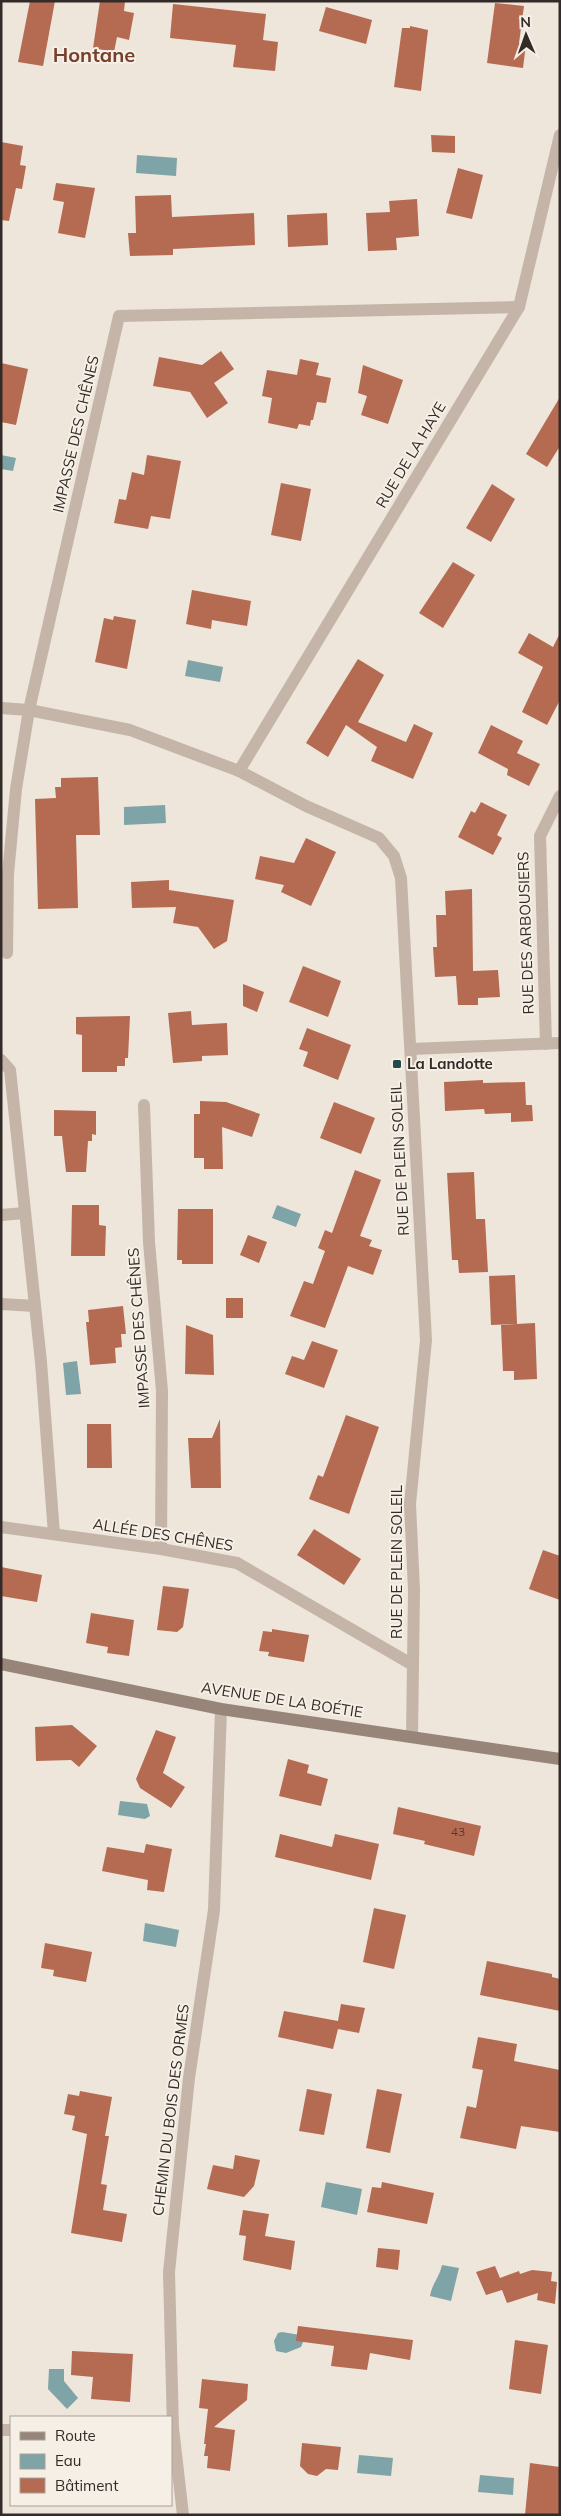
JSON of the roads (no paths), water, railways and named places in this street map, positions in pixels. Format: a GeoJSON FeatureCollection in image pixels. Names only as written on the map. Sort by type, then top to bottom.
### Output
{"type":"FeatureCollection","features":[{"type":"Feature","properties":{"kind":"main road","name":"AVENUE DE LA BOÉTIE"},"geometry":{"type":"LineString","coordinates":[[1,1664],[221,1709],[560,1759]]}},
{"type":"Feature","properties":{"kind":"street","name":"RUE DE LA HAYE"},"geometry":{"type":"LineString","coordinates":[[239,771],[519,306],[560,135]]}},
{"type":"Feature","properties":{"kind":"street","name":"IMPASSE DES CHÊNES"},"geometry":{"type":"LineString","coordinates":[[7,952],[8,874],[16,788],[29,710],[120,316],[519,306]]}},
{"type":"Feature","properties":{"kind":"street","name":"RUE DE PLEIN SOLEIL"},"geometry":{"type":"LineString","coordinates":[[1,708],[29,710],[130,730],[239,771],[306,806],[379,838],[394,856],[401,878],[426,1340],[410,1504],[414,1590],[412,1736]]}},
{"type":"Feature","properties":{"kind":"street","name":"RUE DES ARBOUSIERS"},"geometry":{"type":"LineString","coordinates":[[546,1044],[540,836],[560,796]]}},
{"type":"Feature","properties":{"kind":"street"},"geometry":{"type":"LineString","coordinates":[[411,1049],[560,1043]]}},
{"type":"Feature","properties":{"kind":"street"},"geometry":{"type":"LineString","coordinates":[[1,1060],[10,1070],[35,1306],[54,1534]]}},
{"type":"Feature","properties":{"kind":"street","name":"IMPASSE DES CHÊNES"},"geometry":{"type":"LineString","coordinates":[[144,1104],[149,1242],[162,1391],[161,1549]]}},
{"type":"Feature","properties":{"kind":"street"},"geometry":{"type":"LineString","coordinates":[[1,1216],[25,1213]]}},
{"type":"Feature","properties":{"kind":"street"},"geometry":{"type":"LineString","coordinates":[[1,1304],[35,1306]]}},
{"type":"Feature","properties":{"kind":"street","name":"ALLÉE DES CHÊNES"},"geometry":{"type":"LineString","coordinates":[[1,1527],[161,1549],[237,1563],[413,1665]]}},
{"type":"Feature","properties":{"kind":"street","name":"CHEMIN DU BOIS DES ORMES"},"geometry":{"type":"LineString","coordinates":[[172,2416],[169,2272],[189,2078],[214,1910],[221,1709]]}},
{"type":"Feature","properties":{"kind":"street","name":"CHEMIN DU BOIS DES ORMES"},"geometry":{"type":"LineString","coordinates":[[172,2428],[183,2515]]}},
{"type":"Feature","properties":{"kind":"water"},"geometry":{"type":"Polygon","coordinates":[[[137,155],[177,158],[176,176],[136,173],[137,155]]]}},
{"type":"Feature","properties":{"kind":"water"},"geometry":{"type":"Polygon","coordinates":[[[1,455],[16,458],[13,471],[1,469],[1,455]]]}},
{"type":"Feature","properties":{"kind":"water"},"geometry":{"type":"Polygon","coordinates":[[[188,660],[223,667],[220,682],[185,676],[188,660]]]}},
{"type":"Feature","properties":{"kind":"water"},"geometry":{"type":"Polygon","coordinates":[[[165,805],[166,823],[124,825],[124,807],[165,805]]]}},
{"type":"Feature","properties":{"kind":"water"},"geometry":{"type":"Polygon","coordinates":[[[277,1205],[301,1214],[296,1227],[272,1218],[277,1205]]]}},
{"type":"Feature","properties":{"kind":"water"},"geometry":{"type":"Polygon","coordinates":[[[77,1361],[81,1394],[66,1395],[63,1363],[77,1361]]]}},
{"type":"Feature","properties":{"kind":"water"},"geometry":{"type":"Polygon","coordinates":[[[120,1801],[147,1804],[150,1816],[145,1819],[118,1815],[120,1801]]]}},
{"type":"Feature","properties":{"kind":"water"},"geometry":{"type":"Polygon","coordinates":[[[145,1923],[179,1930],[176,1947],[143,1941],[145,1923]]]}},
{"type":"Feature","properties":{"kind":"water"},"geometry":{"type":"Polygon","coordinates":[[[326,2182],[362,2189],[357,2215],[321,2207],[326,2182]]]}},
{"type":"Feature","properties":{"kind":"water"},"geometry":{"type":"Polygon","coordinates":[[[442,2265],[459,2268],[451,2301],[430,2296],[442,2265]]]}},
{"type":"Feature","properties":{"kind":"water"},"geometry":{"type":"Polygon","coordinates":[[[278,2333],[300,2335],[303,2342],[301,2347],[286,2353],[276,2351],[274,2341],[278,2333]]]}},
{"type":"Feature","properties":{"kind":"water"},"geometry":{"type":"Polygon","coordinates":[[[49,2369],[64,2369],[64,2381],[78,2398],[67,2409],[48,2389],[49,2369]]]}},
{"type":"Feature","properties":{"kind":"water"},"geometry":{"type":"Polygon","coordinates":[[[359,2455],[393,2458],[391,2476],[357,2473],[359,2455]]]}},
{"type":"Feature","properties":{"kind":"water"},"geometry":{"type":"Polygon","coordinates":[[[480,2475],[514,2478],[513,2495],[478,2492],[480,2475]]]}},
{"type":"Feature","properties":{"kind":"place","name":"La Landotte"},"geometry":{"type":"Point","coordinates":[397,1064]}},
{"type":"Feature","properties":{"kind":"district","name":"Hontane"},"geometry":{"type":"Point","coordinates":[94,55]}}]}
